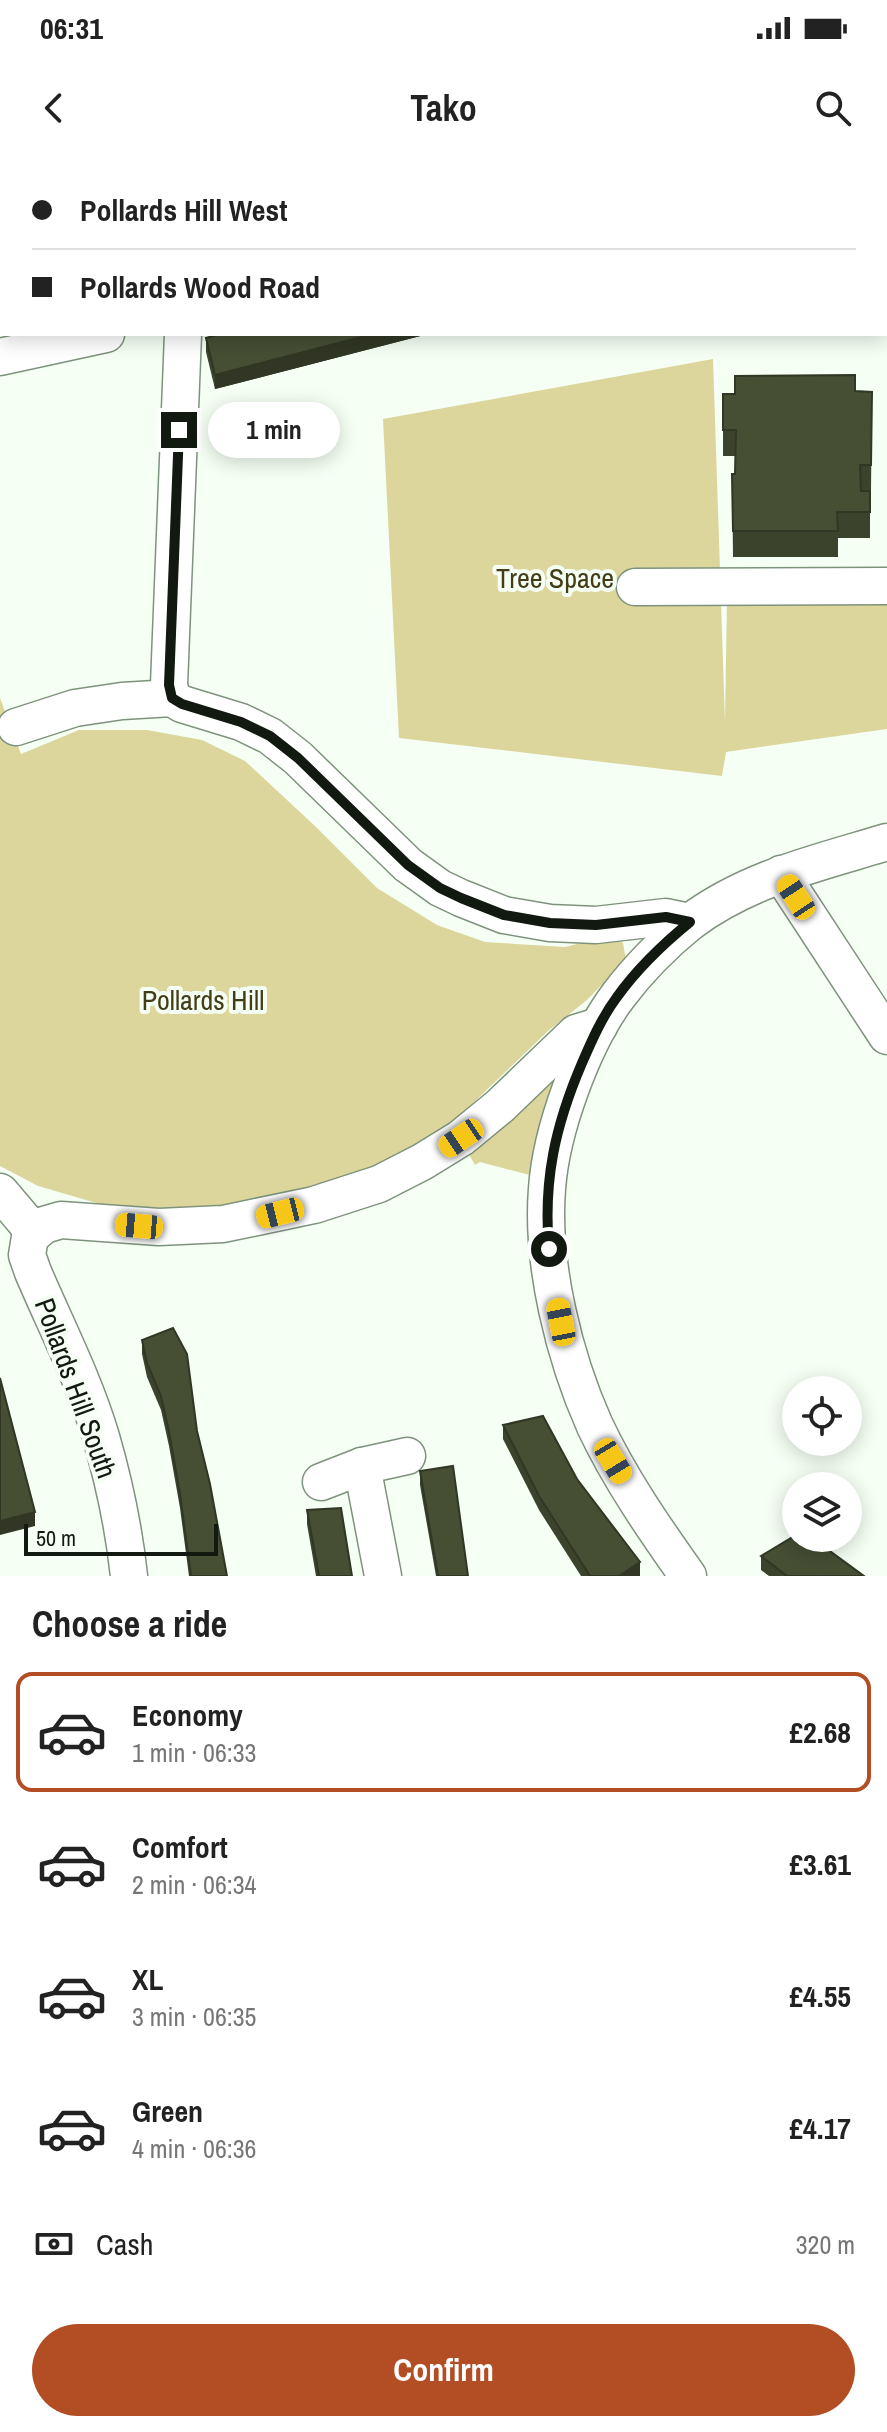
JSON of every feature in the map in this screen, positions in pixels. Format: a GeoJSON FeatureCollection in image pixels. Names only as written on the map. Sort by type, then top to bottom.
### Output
{"type":"FeatureCollection","features":[{"type":"Feature","properties":{"kind":"street"},"geometry":{"type":"LineString","coordinates":[[0,357],[97,336]]}},
{"type":"Feature","properties":{"kind":"street"},"geometry":{"type":"LineString","coordinates":[[172,698],[169,685],[183,336]]}},
{"type":"Feature","properties":{"kind":"street"},"geometry":{"type":"LineString","coordinates":[[635,587],[887,586]]}},
{"type":"Feature","properties":{"kind":"street"},"geometry":{"type":"LineString","coordinates":[[16,727],[75,708],[172,698],[241,722],[270,736],[306,765],[408,865],[440,888],[461,898],[504,915],[550,923],[596,925],[666,917],[690,922]]}},
{"type":"Feature","properties":{"kind":"street"},"geometry":{"type":"LineString","coordinates":[[688,1576],[639,1505],[596,1427],[572,1363],[554,1286],[546,1210],[549,1171],[558,1130],[573,1085],[599,1026],[615,999],[653,955],[690,922],[729,896],[781,874],[887,842]]}},
{"type":"Feature","properties":{"kind":"street"},"geometry":{"type":"LineString","coordinates":[[781,874],[887,1036]]}},
{"type":"Feature","properties":{"kind":"street"},"geometry":{"type":"LineString","coordinates":[[0,1192],[20,1243],[44,1225],[61,1220],[159,1227],[223,1224],[314,1205],[379,1184],[461,1138],[500,1106],[576,1033],[599,1026]]}},
{"type":"Feature","properties":{"kind":"street","name":"Pollards Hill South"},"geometry":{"type":"LineString","coordinates":[[20,1243],[77,1372],[100,1435],[117,1504],[129,1576]]}},
{"type":"Feature","properties":{"kind":"street"},"geometry":{"type":"LineString","coordinates":[[321,1482],[362,1466],[407,1456]]}},
{"type":"Feature","properties":{"kind":"street"},"geometry":{"type":"LineString","coordinates":[[362,1466],[383,1576]]}},
{"type":"Feature","properties":{"kind":"green space","name":"Tree Space"},"geometry":{"type":"Polygon","coordinates":[[[713,359],[725,722],[727,597],[887,595],[887,729],[726,752],[722,776],[399,738],[383,419],[713,359]]]}},
{"type":"Feature","properties":{"kind":"green space","name":"Pollards Hill"},"geometry":{"type":"Polygon","coordinates":[[[0,698],[21,754],[79,730],[147,730],[202,740],[245,761],[377,888],[437,925],[485,942],[565,947],[613,935],[623,943],[626,960],[587,1000],[548,1031],[443,1132],[374,1174],[303,1195],[207,1208],[117,1209],[38,1186],[0,1166],[0,698]]]}},
{"type":"Feature","properties":{"kind":"green space"},"geometry":{"type":"Polygon","coordinates":[[[559,1065],[537,1177],[480,1162],[475,1165],[467,1151],[559,1065]]]}},
{"type":"Feature","properties":{"kind":"building"},"geometry":{"type":"Polygon","coordinates":[[[213,336],[365,336],[215,375],[206,338],[213,336]]]}},
{"type":"Feature","properties":{"kind":"building"},"geometry":{"type":"Polygon","coordinates":[[[855,375],[855,391],[872,392],[871,465],[860,465],[861,491],[870,491],[870,512],[837,512],[838,531],[733,531],[732,474],[735,474],[736,430],[723,430],[723,394],[735,394],[735,376],[855,375]]]}},
{"type":"Feature","properties":{"kind":"building"},"geometry":{"type":"Polygon","coordinates":[[[173,1328],[187,1354],[197,1431],[227,1576],[191,1576],[169,1432],[161,1396],[147,1363],[142,1340],[173,1328]]]}},
{"type":"Feature","properties":{"kind":"building"},"geometry":{"type":"Polygon","coordinates":[[[0,1378],[35,1512],[0,1521],[0,1378]]]}},
{"type":"Feature","properties":{"kind":"building"},"geometry":{"type":"Polygon","coordinates":[[[543,1416],[577,1479],[640,1562],[619,1576],[590,1576],[539,1496],[503,1425],[543,1416]]]}},
{"type":"Feature","properties":{"kind":"building"},"geometry":{"type":"Polygon","coordinates":[[[453,1466],[468,1576],[438,1576],[420,1471],[453,1466]]]}},
{"type":"Feature","properties":{"kind":"building"},"geometry":{"type":"Polygon","coordinates":[[[341,1508],[352,1576],[319,1576],[307,1510],[341,1508]]]}},
{"type":"Feature","properties":{"kind":"building"},"geometry":{"type":"Polygon","coordinates":[[[782,1543],[782,1552],[831,1552],[864,1576],[787,1576],[761,1556],[782,1543]]]}},
{"type":"Feature","properties":{"kind":"route"},"geometry":{"type":"LineString","coordinates":[[179,430],[169,685],[176,702],[241,722],[270,736],[298,758],[408,865],[440,888],[482,907],[504,915],[550,923],[596,925],[666,917],[690,922],[653,955],[615,999],[599,1026],[573,1085],[549,1171],[546,1210],[549,1249]]}}]}
